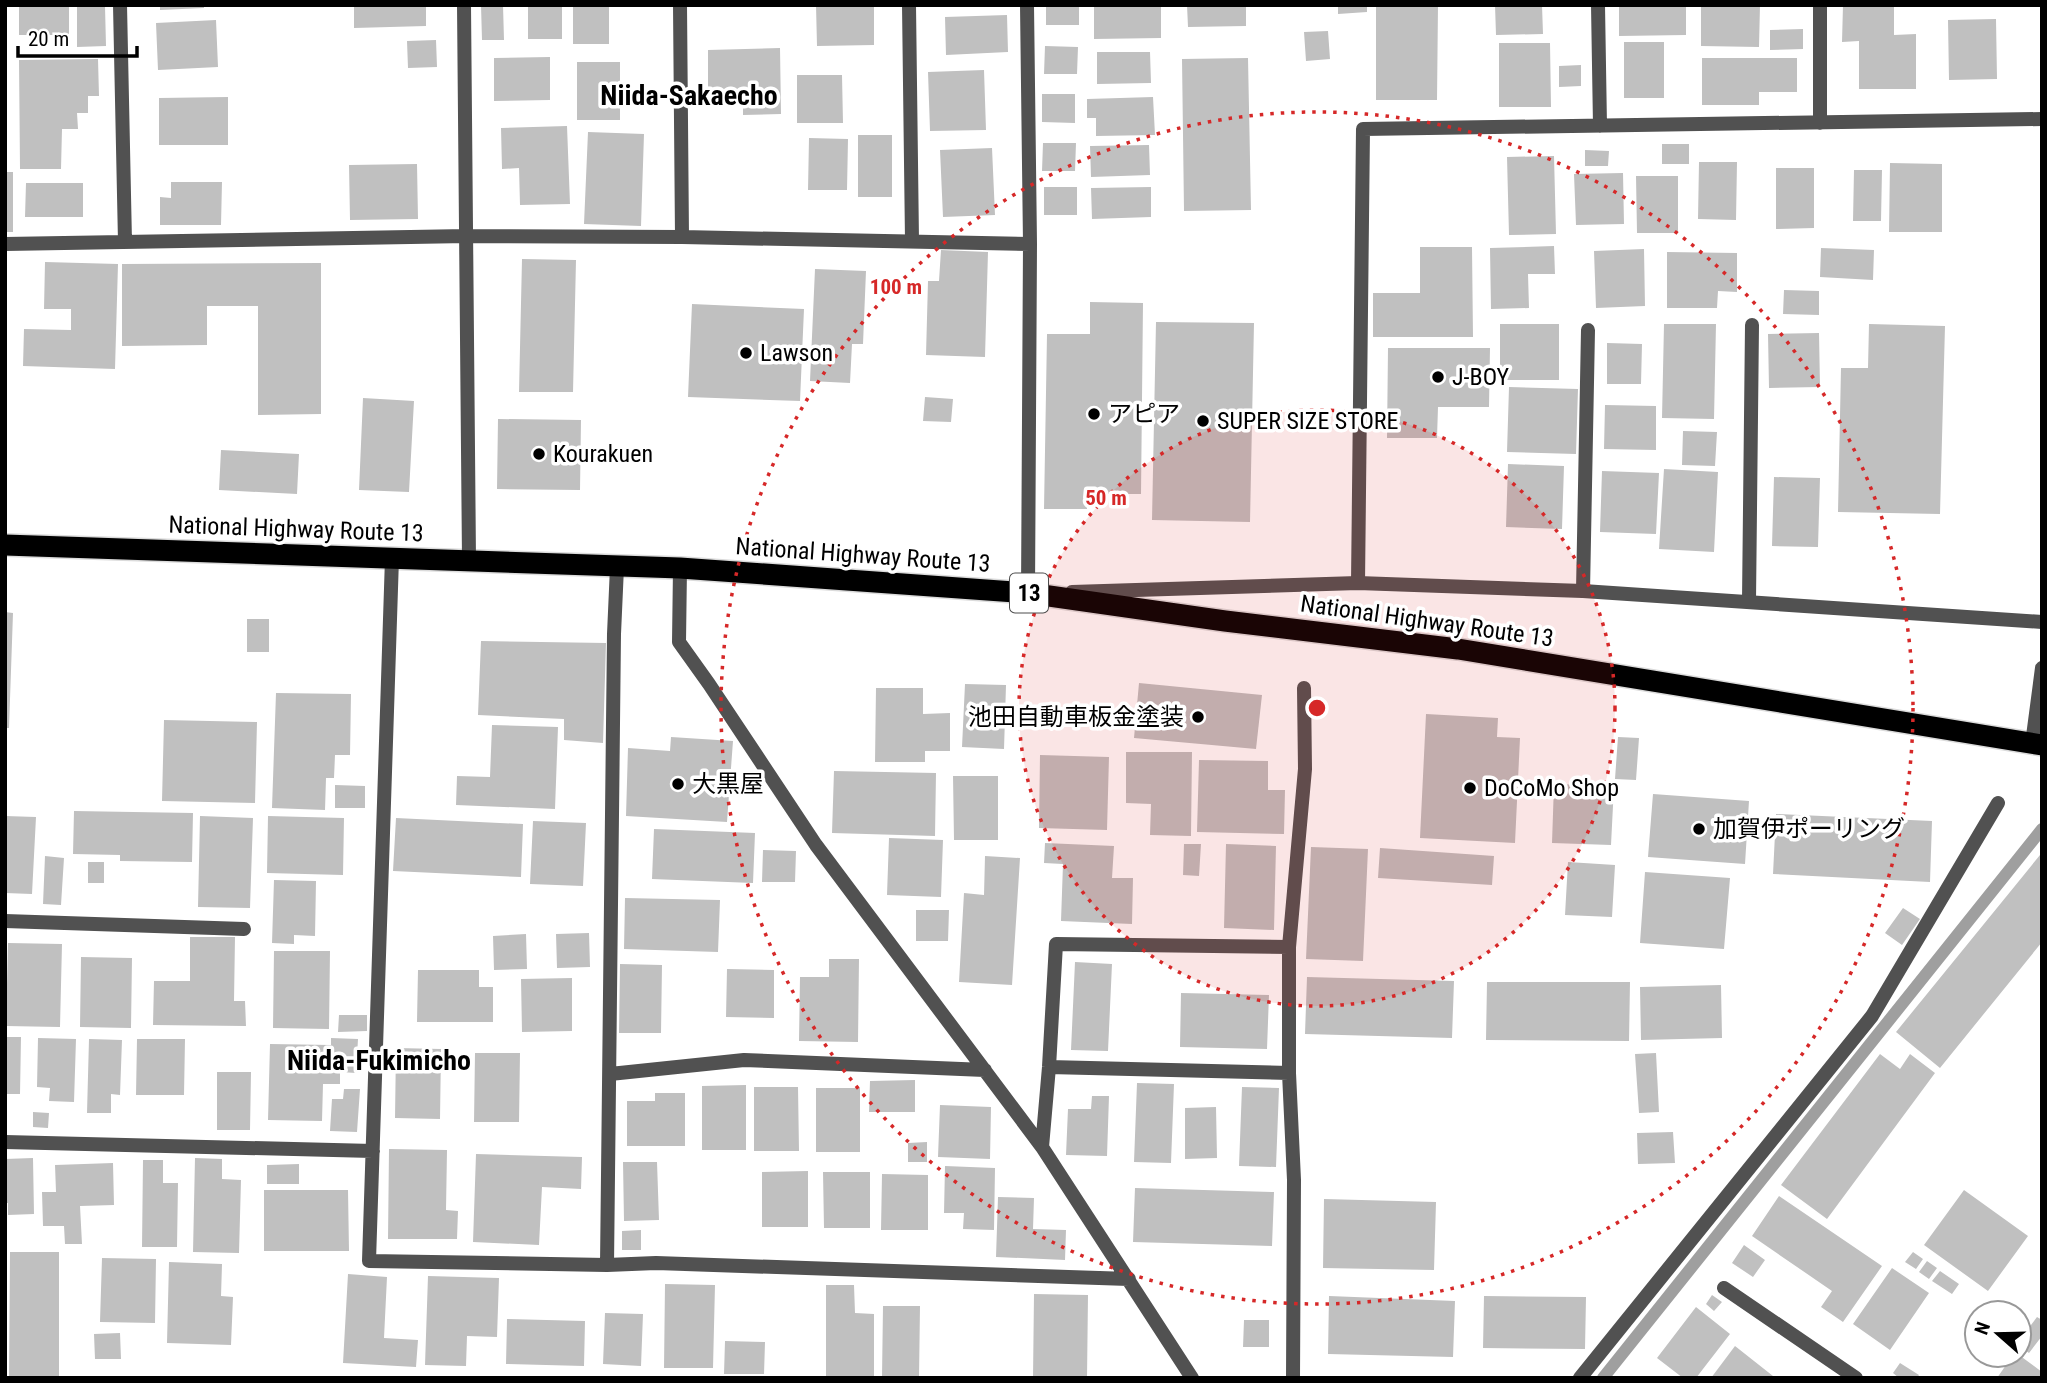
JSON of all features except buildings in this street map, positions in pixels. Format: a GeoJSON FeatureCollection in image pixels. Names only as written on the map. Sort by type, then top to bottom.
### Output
{"type":"FeatureCollection","features":[{"type":"Feature","properties":{"kind":"highway","name":"National Highway Route 13"},"geometry":{"type":"LineString","coordinates":[[5,545],[680,568],[1028,593],[1225,621],[1458,649],[2037,744]]}},
{"type":"Feature","properties":{"kind":"street"},"geometry":{"type":"LineString","coordinates":[[120,5],[125,242]]}},
{"type":"Feature","properties":{"kind":"street"},"geometry":{"type":"LineString","coordinates":[[464,5],[469,560]]}},
{"type":"Feature","properties":{"kind":"street"},"geometry":{"type":"LineString","coordinates":[[680,5],[682,237]]}},
{"type":"Feature","properties":{"kind":"street"},"geometry":{"type":"LineString","coordinates":[[909,5],[912,241]]}},
{"type":"Feature","properties":{"kind":"street"},"geometry":{"type":"LineString","coordinates":[[1027,5],[1030,244],[1028,593],[1358,583],[1583,591],[2042,622]]}},
{"type":"Feature","properties":{"kind":"street"},"geometry":{"type":"LineString","coordinates":[[1598,5],[1600,126]]}},
{"type":"Feature","properties":{"kind":"street"},"geometry":{"type":"LineString","coordinates":[[1820,5],[1820,123]]}},
{"type":"Feature","properties":{"kind":"street"},"geometry":{"type":"LineString","coordinates":[[1358,583],[1363,129],[2042,120]]}},
{"type":"Feature","properties":{"kind":"street"},"geometry":{"type":"LineString","coordinates":[[5,244],[467,236],[1030,244]]}},
{"type":"Feature","properties":{"kind":"street"},"geometry":{"type":"LineString","coordinates":[[1749,601],[1752,325]]}},
{"type":"Feature","properties":{"kind":"street"},"geometry":{"type":"LineString","coordinates":[[1583,591],[1588,330]]}},
{"type":"Feature","properties":{"kind":"street"},"geometry":{"type":"LineString","coordinates":[[392,558],[369,1261],[607,1265],[656,1263],[1129,1279]]}},
{"type":"Feature","properties":{"kind":"street"},"geometry":{"type":"LineString","coordinates":[[607,1265],[617,567]]}},
{"type":"Feature","properties":{"kind":"street"},"geometry":{"type":"LineString","coordinates":[[680,568],[679,642],[816,845],[1042,1147],[1192,1378]]}},
{"type":"Feature","properties":{"kind":"street"},"geometry":{"type":"LineString","coordinates":[[2037,744],[2042,668]]}},
{"type":"Feature","properties":{"kind":"street"},"geometry":{"type":"LineString","coordinates":[[1293,1378],[1294,1180],[1289,1073],[1289,947],[1305,769],[1304,688]]}},
{"type":"Feature","properties":{"kind":"street"},"geometry":{"type":"LineString","coordinates":[[1580,1378],[1872,1016],[1998,803]]}},
{"type":"Feature","properties":{"kind":"street"},"geometry":{"type":"LineString","coordinates":[[5,921],[244,929]]}},
{"type":"Feature","properties":{"kind":"street"},"geometry":{"type":"LineString","coordinates":[[1042,1147],[1056,944],[1289,947]]}},
{"type":"Feature","properties":{"kind":"street"},"geometry":{"type":"LineString","coordinates":[[610,1074],[744,1060],[985,1070]]}},
{"type":"Feature","properties":{"kind":"street"},"geometry":{"type":"LineString","coordinates":[[1049,1067],[1289,1073]]}},
{"type":"Feature","properties":{"kind":"street"},"geometry":{"type":"LineString","coordinates":[[5,1142],[373,1151]]}},
{"type":"Feature","properties":{"kind":"street"},"geometry":{"type":"LineString","coordinates":[[1724,1288],[1856,1378]]}},
{"type":"Feature","properties":{"kind":"waterway"},"geometry":{"type":"LineString","coordinates":[[1603,1378],[2042,829]]}},
{"type":"Feature","properties":{"kind":"place","name":"Lawson"},"geometry":{"type":"Point","coordinates":[746,353]}},
{"type":"Feature","properties":{"kind":"place","name":"J-BOY"},"geometry":{"type":"Point","coordinates":[1438,377]}},
{"type":"Feature","properties":{"kind":"place","name":"アピア"},"geometry":{"type":"Point","coordinates":[1094,414]}},
{"type":"Feature","properties":{"kind":"place","name":"SUPER SIZE STORE"},"geometry":{"type":"Point","coordinates":[1203,421]}},
{"type":"Feature","properties":{"kind":"place","name":"Kourakuen"},"geometry":{"type":"Point","coordinates":[539,454]}},
{"type":"Feature","properties":{"kind":"place","name":"池田自動車板金塗装"},"geometry":{"type":"Point","coordinates":[1198,717]}},
{"type":"Feature","properties":{"kind":"place","name":"大黒屋"},"geometry":{"type":"Point","coordinates":[678,784]}},
{"type":"Feature","properties":{"kind":"place","name":"DoCoMo Shop"},"geometry":{"type":"Point","coordinates":[1470,788]}},
{"type":"Feature","properties":{"kind":"place","name":"加賀伊ポーリング"},"geometry":{"type":"Point","coordinates":[1699,829]}},
{"type":"Feature","properties":{"kind":"district","name":"Niida-Sakaecho"},"geometry":{"type":"Point","coordinates":[689,95]}},
{"type":"Feature","properties":{"kind":"district","name":"Niida-Fukimicho"},"geometry":{"type":"Point","coordinates":[379,1060]}}]}
